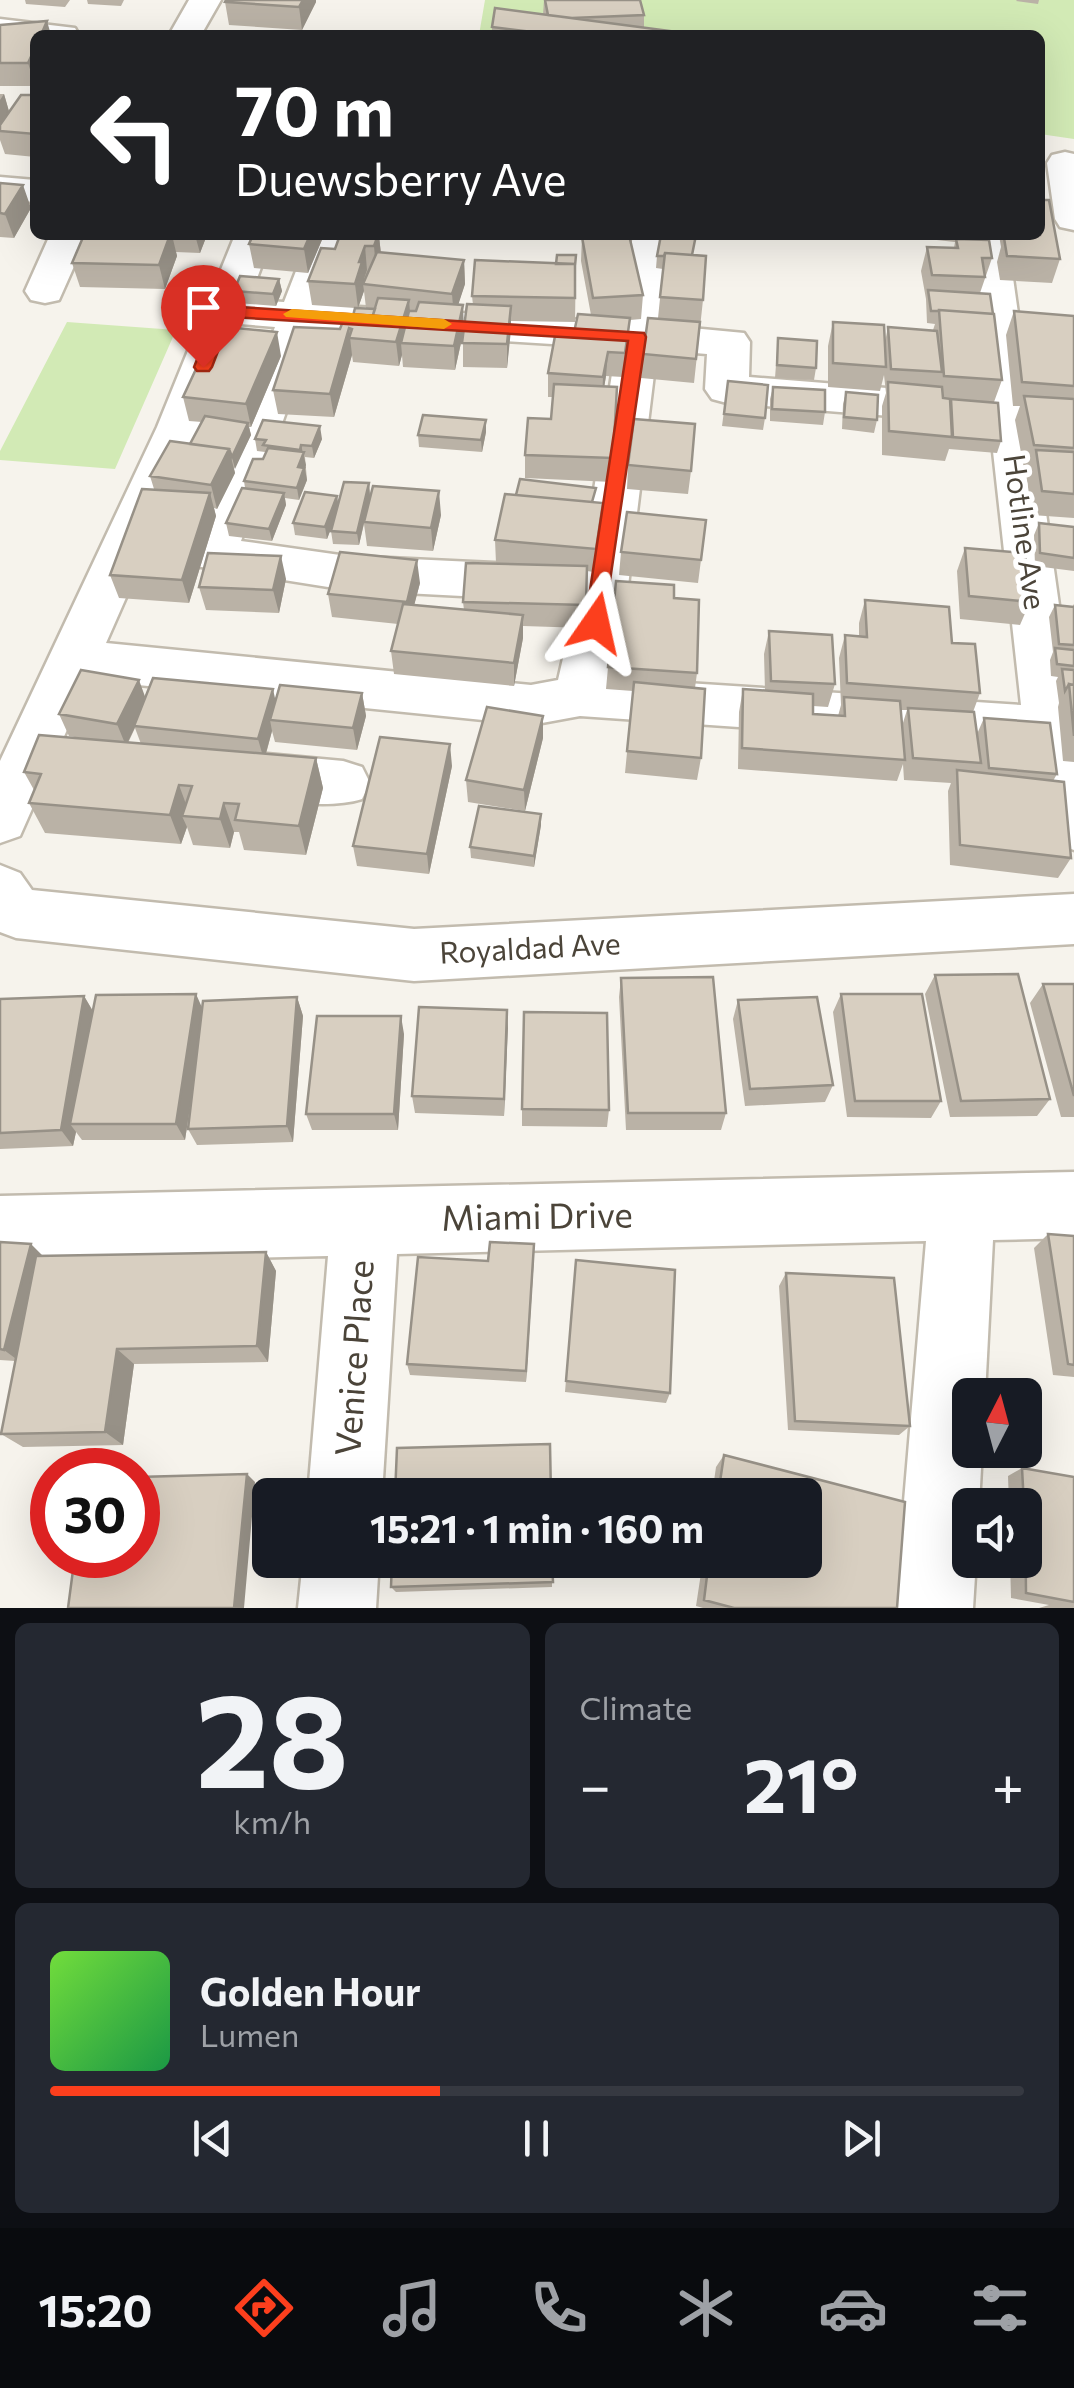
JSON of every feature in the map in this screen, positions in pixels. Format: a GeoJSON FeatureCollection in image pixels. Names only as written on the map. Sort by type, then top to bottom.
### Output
{"type":"FeatureCollection","features":[{"type":"Feature","properties":{"kind":"street"},"geometry":{"type":"LineString","coordinates":[[188,30],[205,0]]}},
{"type":"Feature","properties":{"kind":"street"},"geometry":{"type":"LineString","coordinates":[[0,29],[30,32]]}},
{"type":"Feature","properties":{"kind":"street"},"geometry":{"type":"LineString","coordinates":[[1060,162],[1074,220]]}},
{"type":"Feature","properties":{"kind":"street"},"geometry":{"type":"LineString","coordinates":[[0,188],[30,190]]}},
{"type":"Feature","properties":{"kind":"street"},"geometry":{"type":"LineString","coordinates":[[45,291],[68,240]]}},
{"type":"Feature","properties":{"kind":"street"},"geometry":{"type":"LineString","coordinates":[[0,820],[179,427],[252,240]]}},
{"type":"Feature","properties":{"kind":"street"},"geometry":{"type":"LineString","coordinates":[[327,240],[212,554],[346,572],[604,586]]}},
{"type":"Feature","properties":{"kind":"street"},"geometry":{"type":"LineString","coordinates":[[580,696],[604,586],[651,240]]}},
{"type":"Feature","properties":{"kind":"street","name":"Hotline Ave"},"geometry":{"type":"LineString","coordinates":[[989,240],[1007,412],[1051,728],[1074,827]]}},
{"type":"Feature","properties":{"kind":"street"},"geometry":{"type":"LineString","coordinates":[[224,311],[728,342],[727,389],[1074,416]]}},
{"type":"Feature","properties":{"kind":"street"},"geometry":{"type":"LineString","coordinates":[[71,659],[531,705],[580,696],[1051,728]]}},
{"type":"Feature","properties":{"kind":"street"},"geometry":{"type":"LineString","coordinates":[[29,754],[88,760]]}},
{"type":"Feature","properties":{"kind":"street"},"geometry":{"type":"LineString","coordinates":[[206,771],[343,783]]}},
{"type":"Feature","properties":{"kind":"street","name":"Royaldad Ave"},"geometry":{"type":"LineString","coordinates":[[0,890],[16,914],[414,955],[1074,919]]}},
{"type":"Feature","properties":{"kind":"street","name":"Miami Drive"},"geometry":{"type":"LineString","coordinates":[[0,1230],[1074,1204]]}},
{"type":"Feature","properties":{"kind":"street"},"geometry":{"type":"LineString","coordinates":[[934,1608],[962,1207]]}},
{"type":"Feature","properties":{"kind":"street","name":"Venice Place"},"geometry":{"type":"LineString","coordinates":[[347,1478],[366,1221]]}},
{"type":"Feature","properties":{"kind":"street"},"geometry":{"type":"LineString","coordinates":[[337,1608],[340,1578]]}},
{"type":"Feature","properties":{"kind":"green space"},"geometry":{"type":"Polygon","coordinates":[[[485,0],[1074,0],[1074,139],[1045,135],[1045,30],[480,30],[485,0]]]}},
{"type":"Feature","properties":{"kind":"green space"},"geometry":{"type":"Polygon","coordinates":[[[67,322],[176,330],[115,469],[0,460],[0,451],[67,322]]]}},
{"type":"Feature","properties":{"kind":"building"},"geometry":{"type":"Polygon","coordinates":[[[226,0],[303,0],[299,7],[226,0]]]}},
{"type":"Feature","properties":{"kind":"building"},"geometry":{"type":"Polygon","coordinates":[[[545,0],[640,0],[644,15],[548,15],[545,0]]]}},
{"type":"Feature","properties":{"kind":"building"},"geometry":{"type":"Polygon","coordinates":[[[495,8],[662,30],[516,30],[492,27],[495,8]]]}},
{"type":"Feature","properties":{"kind":"building"},"geometry":{"type":"Polygon","coordinates":[[[47,21],[43,30],[30,30],[28,63],[0,63],[0,25],[47,21]]]}},
{"type":"Feature","properties":{"kind":"building"},"geometry":{"type":"Polygon","coordinates":[[[21,95],[30,95],[30,134],[0,131],[0,125],[21,95]]]}},
{"type":"Feature","properties":{"kind":"building"},"geometry":{"type":"Polygon","coordinates":[[[0,183],[23,185],[5,214],[0,213],[0,183]]]}},
{"type":"Feature","properties":{"kind":"building"},"geometry":{"type":"Polygon","coordinates":[[[1045,200],[1049,200],[1060,259],[1007,256],[1004,240],[1045,240],[1045,200]]]}},
{"type":"Feature","properties":{"kind":"building"},"geometry":{"type":"Polygon","coordinates":[[[82,240],[168,240],[159,265],[72,263],[82,240]]]}},
{"type":"Feature","properties":{"kind":"building"},"geometry":{"type":"Polygon","coordinates":[[[251,240],[308,240],[304,249],[249,244],[251,240]]]}},
{"type":"Feature","properties":{"kind":"building"},"geometry":{"type":"Polygon","coordinates":[[[338,240],[376,240],[374,246],[365,246],[355,284],[308,281],[321,248],[335,249],[338,240]]]}},
{"type":"Feature","properties":{"kind":"building"},"geometry":{"type":"Polygon","coordinates":[[[583,240],[630,240],[643,295],[593,298],[583,240]]]}},
{"type":"Feature","properties":{"kind":"building"},"geometry":{"type":"Polygon","coordinates":[[[660,240],[695,240],[692,255],[657,256],[660,240]]]}},
{"type":"Feature","properties":{"kind":"building"},"geometry":{"type":"Polygon","coordinates":[[[956,240],[989,240],[992,258],[982,258],[985,277],[932,275],[927,247],[958,248],[956,240]]]}},
{"type":"Feature","properties":{"kind":"building"},"geometry":{"type":"Polygon","coordinates":[[[377,252],[464,260],[452,294],[363,284],[377,252]]]}},
{"type":"Feature","properties":{"kind":"building"},"geometry":{"type":"Polygon","coordinates":[[[665,253],[706,256],[703,300],[660,297],[665,253]]]}},
{"type":"Feature","properties":{"kind":"building"},"geometry":{"type":"Polygon","coordinates":[[[557,255],[576,255],[575,266],[556,264],[557,255]]]}},
{"type":"Feature","properties":{"kind":"building"},"geometry":{"type":"Polygon","coordinates":[[[475,260],[575,264],[575,298],[472,296],[475,260]]]}},
{"type":"Feature","properties":{"kind":"building"},"geometry":{"type":"Polygon","coordinates":[[[240,276],[279,279],[273,294],[234,291],[240,276]]]}},
{"type":"Feature","properties":{"kind":"building"},"geometry":{"type":"Polygon","coordinates":[[[928,290],[990,294],[993,314],[931,311],[928,290]]]}},
{"type":"Feature","properties":{"kind":"building"},"geometry":{"type":"Polygon","coordinates":[[[378,298],[409,300],[396,342],[349,338],[349,328],[330,394],[273,390],[294,327],[340,329],[345,316],[372,318],[378,298]]]}},
{"type":"Feature","properties":{"kind":"building"},"geometry":{"type":"Polygon","coordinates":[[[419,302],[463,305],[454,346],[401,343],[409,311],[416,311],[419,302]]]}},
{"type":"Feature","properties":{"kind":"building"},"geometry":{"type":"Polygon","coordinates":[[[467,304],[511,306],[507,344],[462,343],[467,304]]]}},
{"type":"Feature","properties":{"kind":"building"},"geometry":{"type":"Polygon","coordinates":[[[355,308],[375,309],[372,318],[353,316],[355,308]]]}},
{"type":"Feature","properties":{"kind":"building"},"geometry":{"type":"Polygon","coordinates":[[[939,310],[994,314],[1002,380],[944,376],[939,310]]]}},
{"type":"Feature","properties":{"kind":"building"},"geometry":{"type":"Polygon","coordinates":[[[1014,311],[1074,316],[1074,386],[1022,382],[1014,311]]]}},
{"type":"Feature","properties":{"kind":"building"},"geometry":{"type":"Polygon","coordinates":[[[578,314],[630,318],[625,353],[608,352],[603,377],[548,373],[555,336],[573,337],[578,314]]]}},
{"type":"Feature","properties":{"kind":"building"},"geometry":{"type":"Polygon","coordinates":[[[648,318],[700,322],[696,359],[643,354],[648,318]]]}},
{"type":"Feature","properties":{"kind":"building"},"geometry":{"type":"Polygon","coordinates":[[[833,322],[884,325],[886,367],[833,363],[833,322]]]}},
{"type":"Feature","properties":{"kind":"building"},"geometry":{"type":"Polygon","coordinates":[[[216,326],[277,332],[246,404],[183,397],[216,326]]]}},
{"type":"Feature","properties":{"kind":"building"},"geometry":{"type":"Polygon","coordinates":[[[888,327],[937,331],[942,372],[891,369],[888,327]]]}},
{"type":"Feature","properties":{"kind":"building"},"geometry":{"type":"Polygon","coordinates":[[[778,338],[817,341],[816,368],[777,365],[778,338]]]}},
{"type":"Feature","properties":{"kind":"building"},"geometry":{"type":"Polygon","coordinates":[[[728,381],[768,385],[765,418],[724,414],[728,381]]]}},
{"type":"Feature","properties":{"kind":"building"},"geometry":{"type":"Polygon","coordinates":[[[888,382],[942,387],[943,398],[951,399],[953,437],[889,431],[888,382]]]}},
{"type":"Feature","properties":{"kind":"building"},"geometry":{"type":"Polygon","coordinates":[[[554,384],[617,387],[613,458],[525,455],[528,418],[551,419],[554,384]]]}},
{"type":"Feature","properties":{"kind":"building"},"geometry":{"type":"Polygon","coordinates":[[[773,387],[825,390],[825,412],[772,409],[773,387]]]}},
{"type":"Feature","properties":{"kind":"building"},"geometry":{"type":"Polygon","coordinates":[[[846,392],[878,395],[877,420],[844,417],[846,392]]]}},
{"type":"Feature","properties":{"kind":"building"},"geometry":{"type":"Polygon","coordinates":[[[1024,396],[1074,399],[1074,448],[1034,445],[1024,396]]]}},
{"type":"Feature","properties":{"kind":"building"},"geometry":{"type":"Polygon","coordinates":[[[950,399],[998,403],[1001,441],[952,437],[950,399]]]}},
{"type":"Feature","properties":{"kind":"building"},"geometry":{"type":"Polygon","coordinates":[[[423,415],[486,420],[481,440],[418,435],[423,415]]]}},
{"type":"Feature","properties":{"kind":"building"},"geometry":{"type":"Polygon","coordinates":[[[205,416],[248,423],[232,457],[229,449],[190,444],[205,416]]]}},
{"type":"Feature","properties":{"kind":"building"},"geometry":{"type":"Polygon","coordinates":[[[634,419],[695,424],[691,471],[628,465],[634,419]]]}},
{"type":"Feature","properties":{"kind":"building"},"geometry":{"type":"Polygon","coordinates":[[[263,420],[320,426],[312,446],[301,445],[300,450],[263,445],[266,440],[255,439],[263,420]]]}},
{"type":"Feature","properties":{"kind":"building"},"geometry":{"type":"Polygon","coordinates":[[[170,441],[229,449],[211,485],[150,476],[170,441]]]}},
{"type":"Feature","properties":{"kind":"building"},"geometry":{"type":"Polygon","coordinates":[[[268,448],[304,452],[298,467],[304,468],[297,488],[244,481],[253,459],[263,459],[268,448]]]}},
{"type":"Feature","properties":{"kind":"building"},"geometry":{"type":"Polygon","coordinates":[[[1036,450],[1074,452],[1074,494],[1042,491],[1036,450]]]}},
{"type":"Feature","properties":{"kind":"building"},"geometry":{"type":"Polygon","coordinates":[[[520,479],[596,488],[592,502],[516,495],[520,479]]]}},
{"type":"Feature","properties":{"kind":"building"},"geometry":{"type":"Polygon","coordinates":[[[344,482],[369,483],[357,533],[331,531],[344,482]]]}},
{"type":"Feature","properties":{"kind":"building"},"geometry":{"type":"Polygon","coordinates":[[[373,486],[439,491],[431,528],[364,522],[373,486]]]}},
{"type":"Feature","properties":{"kind":"building"},"geometry":{"type":"Polygon","coordinates":[[[242,488],[284,493],[269,529],[226,523],[242,488]]]}},
{"type":"Feature","properties":{"kind":"building"},"geometry":{"type":"Polygon","coordinates":[[[142,489],[210,493],[182,580],[110,575],[142,489]]]}},
{"type":"Feature","properties":{"kind":"building"},"geometry":{"type":"Polygon","coordinates":[[[305,492],[337,496],[325,527],[293,523],[305,492]]]}},
{"type":"Feature","properties":{"kind":"building"},"geometry":{"type":"Polygon","coordinates":[[[505,494],[603,503],[596,549],[495,540],[505,494]]]}},
{"type":"Feature","properties":{"kind":"building"},"geometry":{"type":"Polygon","coordinates":[[[627,512],[706,520],[701,560],[621,552],[627,512]]]}},
{"type":"Feature","properties":{"kind":"building"},"geometry":{"type":"Polygon","coordinates":[[[1039,523],[1074,527],[1074,558],[1040,553],[1039,523]]]}},
{"type":"Feature","properties":{"kind":"building"},"geometry":{"type":"Polygon","coordinates":[[[965,548],[1025,553],[1030,602],[969,596],[965,548]]]}},
{"type":"Feature","properties":{"kind":"building"},"geometry":{"type":"Polygon","coordinates":[[[340,552],[417,560],[407,602],[328,594],[340,552]]]}},
{"type":"Feature","properties":{"kind":"building"},"geometry":{"type":"Polygon","coordinates":[[[208,553],[281,556],[273,590],[199,587],[208,553]]]}},
{"type":"Feature","properties":{"kind":"building"},"geometry":{"type":"Polygon","coordinates":[[[466,563],[587,566],[586,605],[463,602],[466,563]]]}},
{"type":"Feature","properties":{"kind":"building"},"geometry":{"type":"Polygon","coordinates":[[[616,581],[674,585],[674,598],[699,600],[697,673],[608,667],[616,581]]]}},
{"type":"Feature","properties":{"kind":"building"},"geometry":{"type":"Polygon","coordinates":[[[865,600],[949,607],[952,643],[975,644],[980,693],[847,683],[845,635],[867,637],[865,600]]]}},
{"type":"Feature","properties":{"kind":"building"},"geometry":{"type":"Polygon","coordinates":[[[403,604],[523,615],[514,663],[391,651],[403,604]]]}},
{"type":"Feature","properties":{"kind":"building"},"geometry":{"type":"Polygon","coordinates":[[[1055,605],[1074,607],[1074,645],[1059,644],[1055,605]]]}},
{"type":"Feature","properties":{"kind":"building"},"geometry":{"type":"Polygon","coordinates":[[[769,631],[832,635],[835,684],[771,681],[769,631]]]}},
{"type":"Feature","properties":{"kind":"building"},"geometry":{"type":"Polygon","coordinates":[[[1055,648],[1074,650],[1074,666],[1057,664],[1055,648]]]}},
{"type":"Feature","properties":{"kind":"building"},"geometry":{"type":"Polygon","coordinates":[[[1062,669],[1074,670],[1074,685],[1069,684],[1065,691],[1062,669]]]}},
{"type":"Feature","properties":{"kind":"building"},"geometry":{"type":"Polygon","coordinates":[[[81,670],[139,680],[117,724],[59,714],[81,670]]]}},
{"type":"Feature","properties":{"kind":"building"},"geometry":{"type":"Polygon","coordinates":[[[153,678],[273,689],[258,739],[134,726],[153,678]]]}},
{"type":"Feature","properties":{"kind":"building"},"geometry":{"type":"Polygon","coordinates":[[[634,682],[705,689],[701,758],[627,751],[634,682]]]}},
{"type":"Feature","properties":{"kind":"building"},"geometry":{"type":"Polygon","coordinates":[[[1069,684],[1074,685],[1074,736],[1069,684]]]}},
{"type":"Feature","properties":{"kind":"building"},"geometry":{"type":"Polygon","coordinates":[[[280,685],[362,693],[353,728],[270,720],[280,685]]]}},
{"type":"Feature","properties":{"kind":"building"},"geometry":{"type":"Polygon","coordinates":[[[743,689],[813,694],[813,714],[845,716],[844,697],[900,701],[905,760],[742,748],[743,689]]]}},
{"type":"Feature","properties":{"kind":"building"},"geometry":{"type":"Polygon","coordinates":[[[487,707],[543,716],[524,790],[466,780],[487,707]]]}},
{"type":"Feature","properties":{"kind":"building"},"geometry":{"type":"Polygon","coordinates":[[[908,708],[974,712],[981,763],[913,758],[908,708]]]}},
{"type":"Feature","properties":{"kind":"building"},"geometry":{"type":"Polygon","coordinates":[[[984,718],[1050,723],[1057,774],[989,768],[984,718]]]}},
{"type":"Feature","properties":{"kind":"building"},"geometry":{"type":"Polygon","coordinates":[[[39,735],[316,758],[299,826],[235,820],[239,804],[224,803],[220,819],[182,816],[192,786],[179,785],[170,815],[29,803],[41,774],[24,772],[39,735]]]}},
{"type":"Feature","properties":{"kind":"building"},"geometry":{"type":"Polygon","coordinates":[[[380,737],[450,744],[427,854],[353,846],[380,737]]]}},
{"type":"Feature","properties":{"kind":"building"},"geometry":{"type":"Polygon","coordinates":[[[957,770],[1064,782],[1071,858],[960,845],[957,770]]]}},
{"type":"Feature","properties":{"kind":"building"},"geometry":{"type":"Polygon","coordinates":[[[479,806],[541,814],[534,856],[470,847],[479,806]]]}},
{"type":"Feature","properties":{"kind":"building"},"geometry":{"type":"Polygon","coordinates":[[[1018,974],[1050,1099],[961,1101],[935,975],[1018,974]]]}},
{"type":"Feature","properties":{"kind":"building"},"geometry":{"type":"Polygon","coordinates":[[[713,977],[726,1113],[628,1113],[621,978],[713,977]]]}},
{"type":"Feature","properties":{"kind":"building"},"geometry":{"type":"Polygon","coordinates":[[[1043,984],[1074,984],[1074,1096],[1043,984]]]}},
{"type":"Feature","properties":{"kind":"building"},"geometry":{"type":"Polygon","coordinates":[[[196,994],[176,1124],[70,1124],[96,995],[196,994]]]}},
{"type":"Feature","properties":{"kind":"building"},"geometry":{"type":"Polygon","coordinates":[[[841,994],[922,994],[941,1101],[855,1101],[841,994]]]}},
{"type":"Feature","properties":{"kind":"building"},"geometry":{"type":"Polygon","coordinates":[[[84,996],[61,1130],[0,1133],[0,999],[84,996]]]}},
{"type":"Feature","properties":{"kind":"building"},"geometry":{"type":"Polygon","coordinates":[[[297,997],[287,1126],[188,1129],[203,1001],[297,997]]]}},
{"type":"Feature","properties":{"kind":"building"},"geometry":{"type":"Polygon","coordinates":[[[817,997],[833,1085],[750,1089],[738,1000],[817,997]]]}},
{"type":"Feature","properties":{"kind":"building"},"geometry":{"type":"Polygon","coordinates":[[[419,1007],[507,1010],[504,1099],[412,1096],[419,1007]]]}},
{"type":"Feature","properties":{"kind":"building"},"geometry":{"type":"Polygon","coordinates":[[[524,1012],[607,1013],[609,1110],[522,1109],[524,1012]]]}},
{"type":"Feature","properties":{"kind":"building"},"geometry":{"type":"Polygon","coordinates":[[[317,1016],[401,1016],[394,1114],[306,1114],[317,1016]]]}},
{"type":"Feature","properties":{"kind":"building"},"geometry":{"type":"Polygon","coordinates":[[[1048,1234],[1074,1236],[1074,1365],[1068,1364],[1048,1234]]]}},
{"type":"Feature","properties":{"kind":"building"},"geometry":{"type":"Polygon","coordinates":[[[0,1242],[31,1244],[4,1350],[0,1349],[0,1242]]]}},
{"type":"Feature","properties":{"kind":"building"},"geometry":{"type":"Polygon","coordinates":[[[490,1242],[534,1244],[526,1371],[407,1364],[418,1257],[488,1261],[490,1242]]]}},
{"type":"Feature","properties":{"kind":"building"},"geometry":{"type":"Polygon","coordinates":[[[266,1252],[257,1346],[117,1349],[105,1432],[1,1434],[36,1256],[266,1252]]]}},
{"type":"Feature","properties":{"kind":"building"},"geometry":{"type":"Polygon","coordinates":[[[576,1260],[675,1270],[670,1393],[566,1381],[576,1260]]]}},
{"type":"Feature","properties":{"kind":"building"},"geometry":{"type":"Polygon","coordinates":[[[786,1273],[894,1278],[910,1426],[795,1421],[786,1273]]]}},
{"type":"Feature","properties":{"kind":"building"},"geometry":{"type":"Polygon","coordinates":[[[550,1444],[551,1478],[396,1478],[397,1448],[550,1444]]]}},
{"type":"Feature","properties":{"kind":"building"},"geometry":{"type":"Polygon","coordinates":[[[724,1455],[813,1478],[721,1478],[724,1455]]]}},
{"type":"Feature","properties":{"kind":"building"},"geometry":{"type":"Polygon","coordinates":[[[1022,1468],[1074,1477],[1074,1602],[1026,1593],[1026,1578],[1042,1578],[1042,1488],[1023,1488],[1022,1468]]]}},
{"type":"Feature","properties":{"kind":"building"},"geometry":{"type":"Polygon","coordinates":[[[247,1474],[234,1608],[68,1608],[72,1578],[160,1578],[160,1476],[247,1474]]]}},
{"type":"Feature","properties":{"kind":"building"},"geometry":{"type":"Polygon","coordinates":[[[822,1480],[905,1502],[897,1608],[734,1608],[704,1600],[707,1578],[822,1578],[822,1480]]]}},
{"type":"Feature","properties":{"kind":"building"},"geometry":{"type":"Polygon","coordinates":[[[391,1578],[553,1578],[553,1582],[391,1587],[391,1578]]]}},
{"type":"Feature","properties":{"kind":"slow traffic"},"geometry":{"type":"LineString","coordinates":[[292,314],[444,324]]}},
{"type":"Feature","properties":{"kind":"route"},"geometry":{"type":"LineString","coordinates":[[203,367],[224,311],[638,337],[596,623]]}}]}
